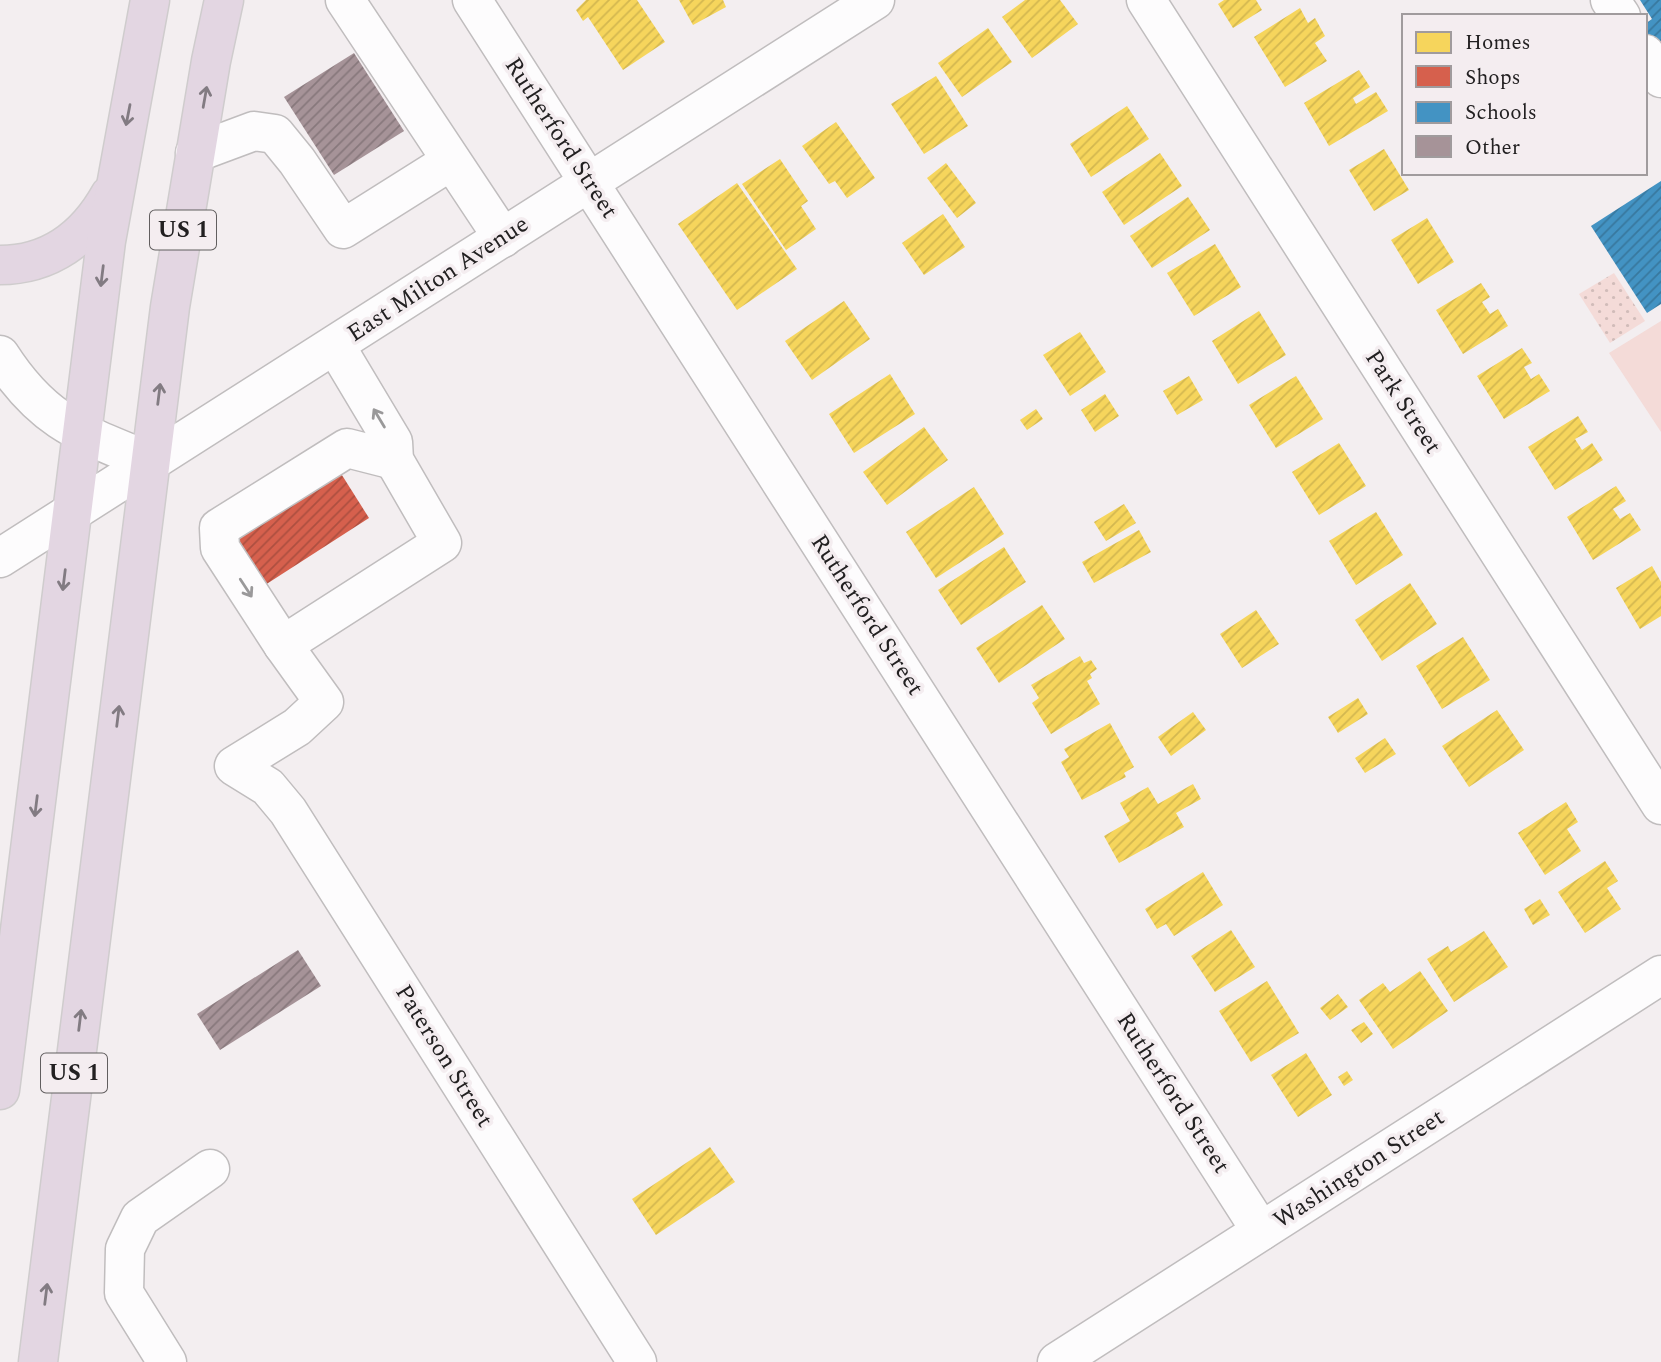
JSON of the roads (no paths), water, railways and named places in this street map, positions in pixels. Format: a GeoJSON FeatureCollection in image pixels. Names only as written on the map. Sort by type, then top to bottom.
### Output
{"type":"FeatureCollection","features":[{"type":"Feature","properties":{"kind":"highway","name":"US 1"},"geometry":{"type":"LineString","coordinates":[[0,1090],[106,241],[150,0]]}},
{"type":"Feature","properties":{"kind":"highway","name":"US 1"},"geometry":{"type":"LineString","coordinates":[[38,1362],[170,307],[224,0]]}},
{"type":"Feature","properties":{"kind":"highway"},"geometry":{"type":"LineString","coordinates":[[0,265],[30,262],[66,247],[93,222],[116,184]]}},
{"type":"Feature","properties":{"kind":"street"},"geometry":{"type":"LineString","coordinates":[[345,0],[502,238]]}},
{"type":"Feature","properties":{"kind":"street","name":"Rutherford Street"},"geometry":{"type":"LineString","coordinates":[[472,0],[1261,1231]]}},
{"type":"Feature","properties":{"kind":"street","name":"East Milton Avenue"},"geometry":{"type":"LineString","coordinates":[[0,558],[875,0]]}},
{"type":"Feature","properties":{"kind":"street","name":"Park Street"},"geometry":{"type":"LineString","coordinates":[[1146,0],[1661,805]]}},
{"type":"Feature","properties":{"kind":"street"},"geometry":{"type":"LineString","coordinates":[[1647,57],[1661,78]]}},
{"type":"Feature","properties":{"kind":"street"},"geometry":{"type":"LineString","coordinates":[[195,153],[254,131],[275,134],[298,161],[343,229],[451,161]]}},
{"type":"Feature","properties":{"kind":"street"},"geometry":{"type":"LineString","coordinates":[[325,351],[347,409],[346,448]]}},
{"type":"Feature","properties":{"kind":"street"},"geometry":{"type":"LineString","coordinates":[[325,351],[393,442],[394,460],[442,542],[283,645],[220,548],[219,528],[346,448],[394,460]]}},
{"type":"Feature","properties":{"kind":"street"},"geometry":{"type":"LineString","coordinates":[[0,355],[33,400],[52,416],[82,434],[151,462]]}},
{"type":"Feature","properties":{"kind":"street","name":"Paterson Street"},"geometry":{"type":"LineString","coordinates":[[283,645],[324,702],[297,727],[234,766],[268,788],[288,811],[637,1362]]}},
{"type":"Feature","properties":{"kind":"street","name":"Washington Street"},"geometry":{"type":"LineString","coordinates":[[1057,1362],[1661,975]]}},
{"type":"Feature","properties":{"kind":"street"},"geometry":{"type":"LineString","coordinates":[[167,1362],[124,1293],[125,1249],[140,1218],[210,1169]]}}]}
